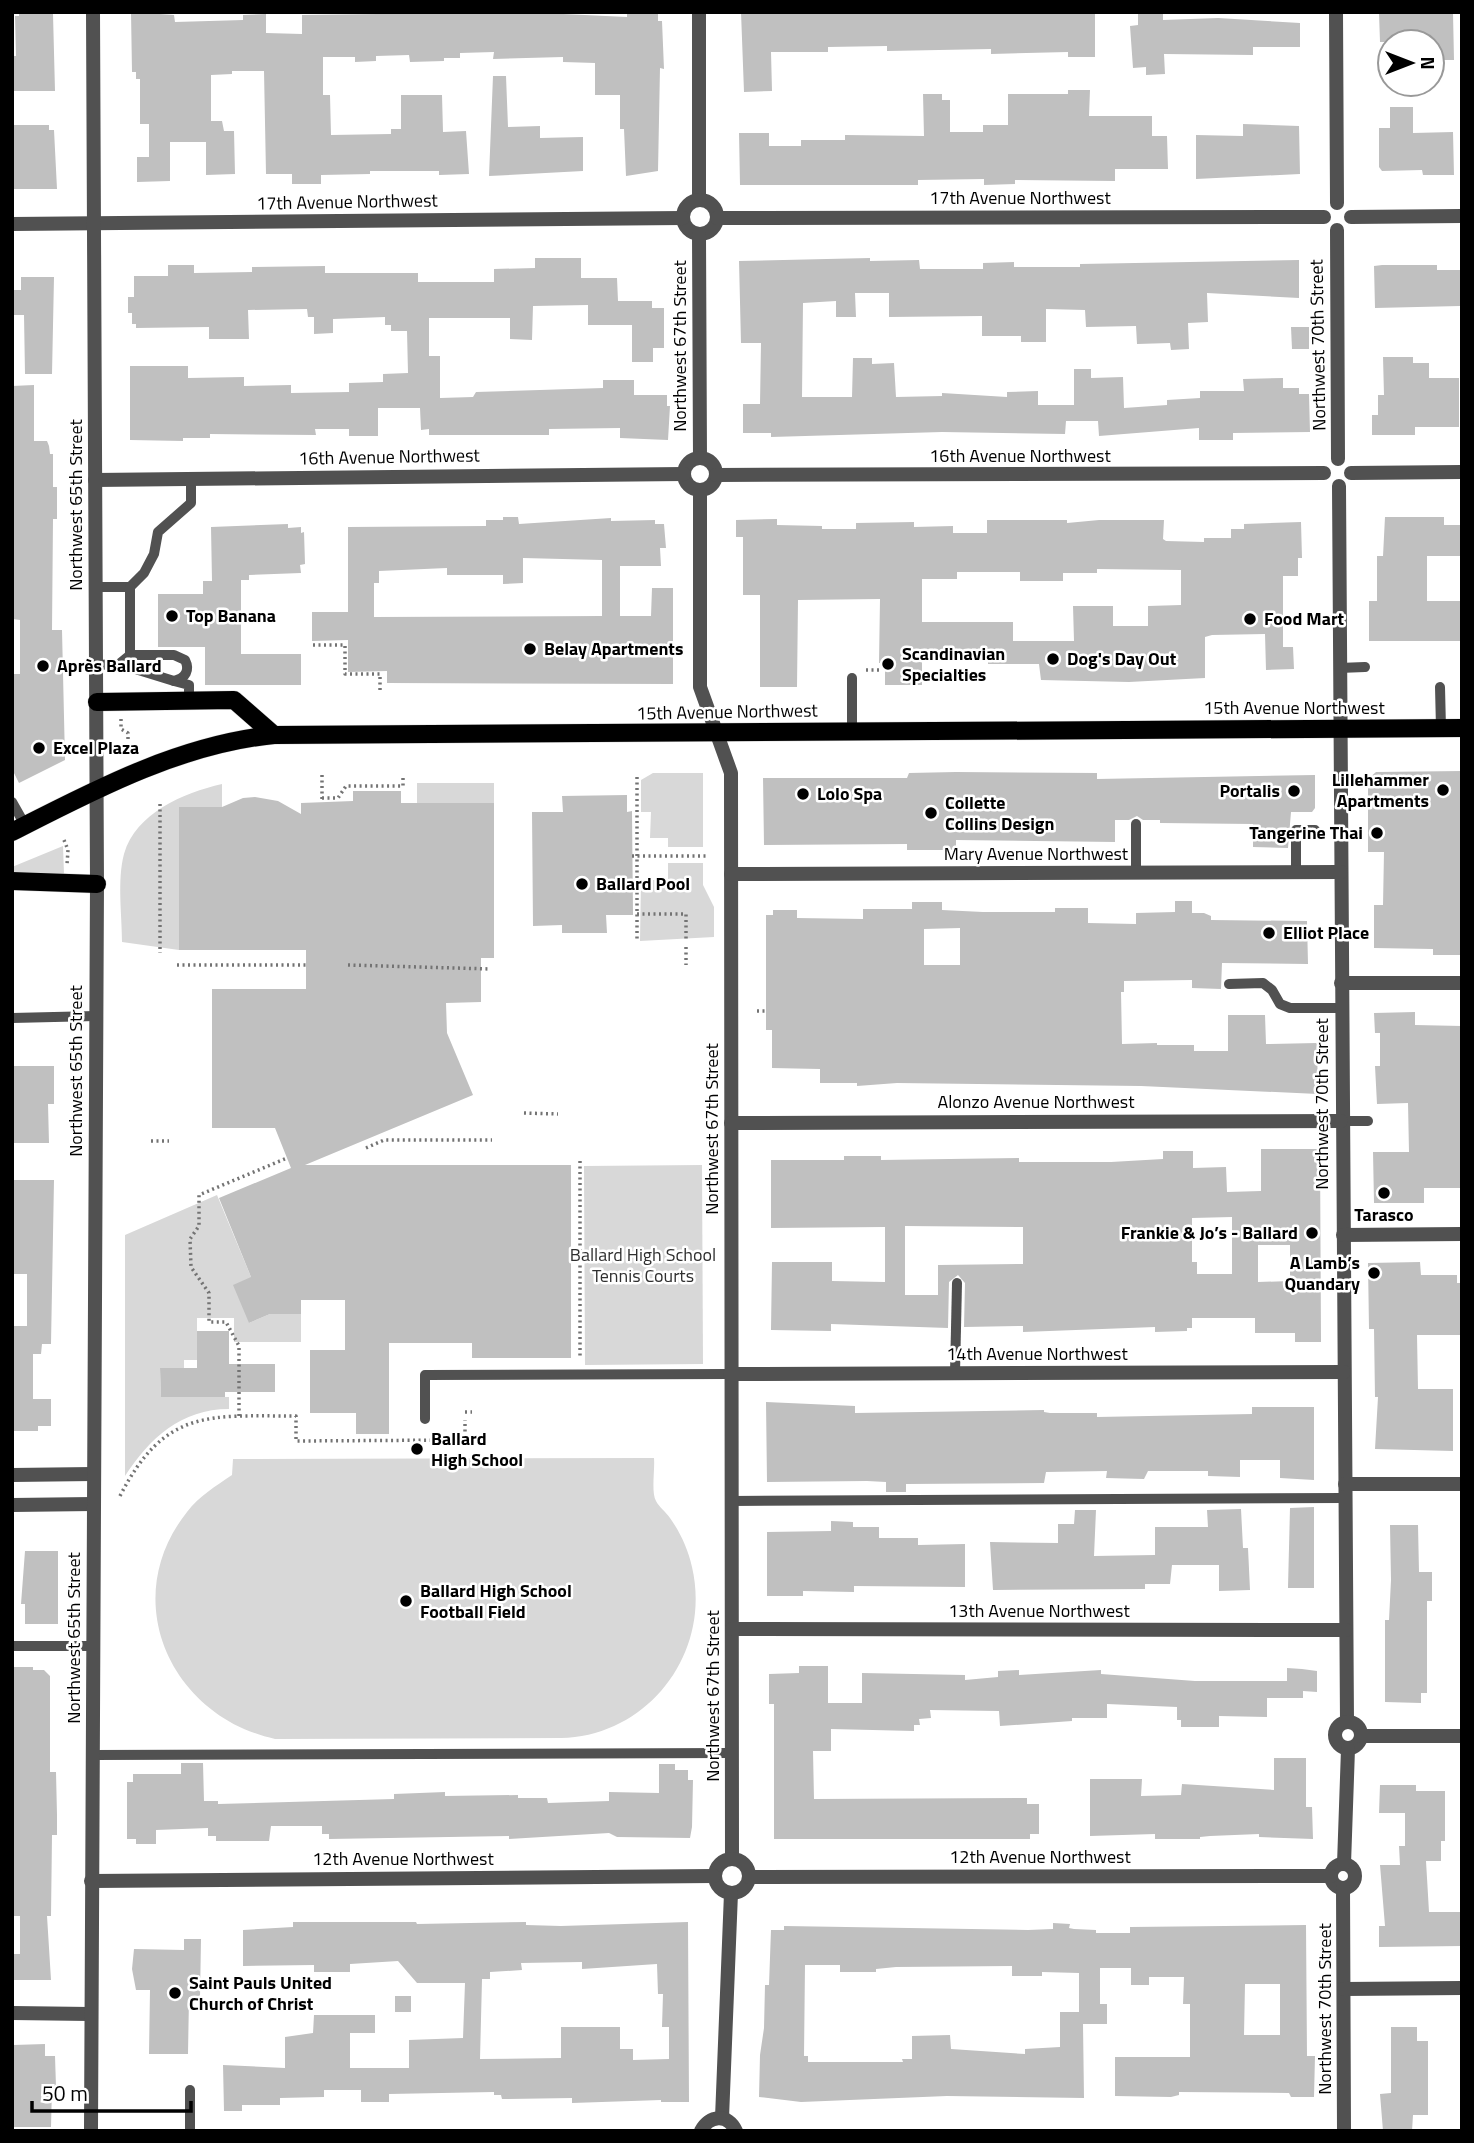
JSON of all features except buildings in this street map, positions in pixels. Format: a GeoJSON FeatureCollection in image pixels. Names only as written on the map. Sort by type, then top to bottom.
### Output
{"type":"FeatureCollection","features":[{"type":"Feature","properties":{"kind":"main road"},"geometry":{"type":"LineString","coordinates":[[97,702],[234,700],[274,735]]}},
{"type":"Feature","properties":{"kind":"main road","name":"15th Avenue Northwest"},"geometry":{"type":"LineString","coordinates":[[19,829],[97,791],[205,747],[274,735],[1462,728]]}},
{"type":"Feature","properties":{"kind":"main road"},"geometry":{"type":"LineString","coordinates":[[12,881],[97,884]]}},
{"type":"Feature","properties":{"kind":"street","name":"Northwest 65th Street"},"geometry":{"type":"LineString","coordinates":[[91,2131],[97,884],[93,12]]}},
{"type":"Feature","properties":{"kind":"street"},"geometry":{"type":"LineString","coordinates":[[699,12],[699,200]]}},
{"type":"Feature","properties":{"kind":"street"},"geometry":{"type":"LineString","coordinates":[[1336,12],[1337,203]]}},
{"type":"Feature","properties":{"kind":"street"},"geometry":{"type":"LineString","coordinates":[[699,200],[712,206],[717,218],[709,232],[699,234],[687,229],[683,218],[688,204],[699,200]]}},
{"type":"Feature","properties":{"kind":"street"},"geometry":{"type":"LineString","coordinates":[[1337,203],[1348,207],[1351,217],[1346,228],[1337,230],[1328,226],[1324,217],[1328,207],[1337,203]]}},
{"type":"Feature","properties":{"kind":"street"},"geometry":{"type":"LineString","coordinates":[[1351,217],[1462,216]]}},
{"type":"Feature","properties":{"kind":"street","name":"17th Avenue Northwest"},"geometry":{"type":"LineString","coordinates":[[717,218],[1324,217]]}},
{"type":"Feature","properties":{"kind":"street","name":"17th Avenue Northwest"},"geometry":{"type":"LineString","coordinates":[[12,225],[683,218]]}},
{"type":"Feature","properties":{"kind":"street","name":"Northwest 70th Street"},"geometry":{"type":"LineString","coordinates":[[1337,230],[1338,459]]}},
{"type":"Feature","properties":{"kind":"street","name":"Northwest 67th Street"},"geometry":{"type":"LineString","coordinates":[[699,234],[700,458]]}},
{"type":"Feature","properties":{"kind":"street"},"geometry":{"type":"LineString","coordinates":[[700,458],[712,463],[716,475],[710,486],[700,489],[688,484],[684,474],[687,464],[700,458]]}},
{"type":"Feature","properties":{"kind":"street"},"geometry":{"type":"LineString","coordinates":[[1338,459],[1347,463],[1351,473],[1349,481],[1339,486],[1328,482],[1324,473],[1328,463],[1338,459]]}},
{"type":"Feature","properties":{"kind":"street"},"geometry":{"type":"LineString","coordinates":[[1351,473],[1462,472]]}},
{"type":"Feature","properties":{"kind":"street","name":"16th Avenue Northwest"},"geometry":{"type":"LineString","coordinates":[[716,475],[1324,473]]}},
{"type":"Feature","properties":{"kind":"street","name":"16th Avenue Northwest"},"geometry":{"type":"LineString","coordinates":[[95,480],[684,474]]}},
{"type":"Feature","properties":{"kind":"street","name":"Northwest 70th Street"},"geometry":{"type":"LineString","coordinates":[[1339,486],[1341,1121],[1347,1722]]}},
{"type":"Feature","properties":{"kind":"street","name":"Northwest 67th Street"},"geometry":{"type":"LineString","coordinates":[[700,489],[700,687],[731,772],[732,1858]]}},
{"type":"Feature","properties":{"kind":"street","name":"Mary Avenue Northwest"},"geometry":{"type":"LineString","coordinates":[[731,874],[1340,872]]}},
{"type":"Feature","properties":{"kind":"street"},"geometry":{"type":"LineString","coordinates":[[1341,984],[1462,983]]}},
{"type":"Feature","properties":{"kind":"street","name":"Alonzo Avenue Northwest"},"geometry":{"type":"LineString","coordinates":[[731,1122],[1341,1121]]}},
{"type":"Feature","properties":{"kind":"street"},"geometry":{"type":"LineString","coordinates":[[1343,1235],[1462,1234]]}},
{"type":"Feature","properties":{"kind":"street","name":"14th Avenue Northwest"},"geometry":{"type":"LineString","coordinates":[[730,1374],[1344,1372]]}},
{"type":"Feature","properties":{"kind":"street"},"geometry":{"type":"LineString","coordinates":[[12,1475],[93,1474]]}},
{"type":"Feature","properties":{"kind":"street"},"geometry":{"type":"LineString","coordinates":[[1345,1491],[1462,1484]]}},
{"type":"Feature","properties":{"kind":"street"},"geometry":{"type":"LineString","coordinates":[[12,1505],[93,1504]]}},
{"type":"Feature","properties":{"kind":"street","name":"13th Avenue Northwest"},"geometry":{"type":"LineString","coordinates":[[732,1629],[1346,1630]]}},
{"type":"Feature","properties":{"kind":"street"},"geometry":{"type":"LineString","coordinates":[[1347,1722],[1357,1725],[1361,1736],[1357,1746],[1348,1749],[1339,1746],[1335,1734],[1338,1726],[1347,1722]]}},
{"type":"Feature","properties":{"kind":"street"},"geometry":{"type":"LineString","coordinates":[[1361,1736],[1462,1735]]}},
{"type":"Feature","properties":{"kind":"street"},"geometry":{"type":"LineString","coordinates":[[1344,1864],[1348,1749]]}},
{"type":"Feature","properties":{"kind":"street"},"geometry":{"type":"LineString","coordinates":[[732,1858],[745,1864],[749,1877],[742,1890],[731,1893],[720,1889],[714,1876],[719,1863],[732,1858]]}},
{"type":"Feature","properties":{"kind":"street"},"geometry":{"type":"LineString","coordinates":[[1344,1864],[1351,1866],[1355,1878],[1350,1885],[1343,1888],[1335,1885],[1331,1876],[1334,1868],[1344,1864]]}},
{"type":"Feature","properties":{"kind":"street","name":"12th Avenue Northwest"},"geometry":{"type":"LineString","coordinates":[[91,1881],[714,1876]]}},
{"type":"Feature","properties":{"kind":"street","name":"12th Avenue Northwest"},"geometry":{"type":"LineString","coordinates":[[749,1877],[1331,1876]]}},
{"type":"Feature","properties":{"kind":"street","name":"Northwest 70th Street"},"geometry":{"type":"LineString","coordinates":[[1343,1888],[1344,2131]]}},
{"type":"Feature","properties":{"kind":"street"},"geometry":{"type":"LineString","coordinates":[[722,2118],[731,1893]]}},
{"type":"Feature","properties":{"kind":"street"},"geometry":{"type":"LineString","coordinates":[[1345,1989],[1462,1989]]}},
{"type":"Feature","properties":{"kind":"street"},"geometry":{"type":"LineString","coordinates":[[12,2013],[90,2014]]}},
{"type":"Feature","properties":{"kind":"street"},"geometry":{"type":"LineString","coordinates":[[701,2131],[708,2121],[722,2118],[733,2124],[736,2131]]}},
{"type":"Feature","properties":{"kind":"lane"},"geometry":{"type":"LineString","coordinates":[[130,655],[130,587],[144,573],[154,554],[158,532],[191,503],[191,479]]}},
{"type":"Feature","properties":{"kind":"lane"},"geometry":{"type":"LineString","coordinates":[[96,587],[130,587]]}},
{"type":"Feature","properties":{"kind":"lane"},"geometry":{"type":"LineString","coordinates":[[119,664],[130,655],[180,656],[185,660],[187,671],[185,676],[174,681]]}},
{"type":"Feature","properties":{"kind":"lane"},"geometry":{"type":"LineString","coordinates":[[97,665],[119,664],[188,685],[188,701]]}},
{"type":"Feature","properties":{"kind":"lane"},"geometry":{"type":"LineString","coordinates":[[1339,668],[1365,667]]}},
{"type":"Feature","properties":{"kind":"lane"},"geometry":{"type":"LineString","coordinates":[[852,732],[856,674]]}},
{"type":"Feature","properties":{"kind":"lane"},"geometry":{"type":"LineString","coordinates":[[1440,687],[1441,728]]}},
{"type":"Feature","properties":{"kind":"lane"},"geometry":{"type":"LineString","coordinates":[[12,802],[19,829]]}},
{"type":"Feature","properties":{"kind":"lane"},"geometry":{"type":"LineString","coordinates":[[1136,824],[1136,873]]}},
{"type":"Feature","properties":{"kind":"lane"},"geometry":{"type":"LineString","coordinates":[[1296,873],[1296,830],[1315,830]]}},
{"type":"Feature","properties":{"kind":"lane"},"geometry":{"type":"LineString","coordinates":[[1229,984],[1263,984],[1272,990],[1280,1004],[1290,1009],[1341,1008]]}},
{"type":"Feature","properties":{"kind":"lane"},"geometry":{"type":"LineString","coordinates":[[12,1018],[96,1016]]}},
{"type":"Feature","properties":{"kind":"lane"},"geometry":{"type":"LineString","coordinates":[[1341,1121],[1368,1121]]}},
{"type":"Feature","properties":{"kind":"lane"},"geometry":{"type":"LineString","coordinates":[[955,1373],[957,1283]]}},
{"type":"Feature","properties":{"kind":"lane"},"geometry":{"type":"LineString","coordinates":[[425,1419],[425,1376],[730,1374]]}},
{"type":"Feature","properties":{"kind":"lane"},"geometry":{"type":"LineString","coordinates":[[731,1501],[1345,1491]]}},
{"type":"Feature","properties":{"kind":"lane"},"geometry":{"type":"LineString","coordinates":[[12,1646],[93,1646]]}},
{"type":"Feature","properties":{"kind":"lane"},"geometry":{"type":"LineString","coordinates":[[93,1755],[732,1753]]}},
{"type":"Feature","properties":{"kind":"lane"},"geometry":{"type":"LineString","coordinates":[[190,2091],[190,2131]]}},
{"type":"Feature","properties":{"kind":"path"},"geometry":{"type":"LineString","coordinates":[[313,645],[345,645],[345,674],[380,674],[380,690]]}},
{"type":"Feature","properties":{"kind":"path"},"geometry":{"type":"LineString","coordinates":[[856,674],[879,670]]}},
{"type":"Feature","properties":{"kind":"path"},"geometry":{"type":"LineString","coordinates":[[121,709],[121,729]]}},
{"type":"Feature","properties":{"kind":"path"},"geometry":{"type":"LineString","coordinates":[[114,729],[128,733],[128,739]]}},
{"type":"Feature","properties":{"kind":"path"},"geometry":{"type":"LineString","coordinates":[[322,775],[322,800],[338,798],[346,786],[403,786],[403,775]]}},
{"type":"Feature","properties":{"kind":"path"},"geometry":{"type":"LineString","coordinates":[[637,777],[637,942]]}},
{"type":"Feature","properties":{"kind":"path"},"geometry":{"type":"LineString","coordinates":[[160,804],[160,953]]}},
{"type":"Feature","properties":{"kind":"path"},"geometry":{"type":"LineString","coordinates":[[64,840],[68,850],[64,873]]}},
{"type":"Feature","properties":{"kind":"path"},"geometry":{"type":"LineString","coordinates":[[68,850],[75,850]]}},
{"type":"Feature","properties":{"kind":"path"},"geometry":{"type":"LineString","coordinates":[[635,856],[707,856]]}},
{"type":"Feature","properties":{"kind":"path"},"geometry":{"type":"LineString","coordinates":[[637,914],[686,914],[686,965]]}},
{"type":"Feature","properties":{"kind":"path"},"geometry":{"type":"LineString","coordinates":[[177,965],[306,965]]}},
{"type":"Feature","properties":{"kind":"path"},"geometry":{"type":"LineString","coordinates":[[348,965],[490,969]]}},
{"type":"Feature","properties":{"kind":"path"},"geometry":{"type":"LineString","coordinates":[[757,1011],[765,1011]]}},
{"type":"Feature","properties":{"kind":"path"},"geometry":{"type":"LineString","coordinates":[[524,1114],[558,1114]]}},
{"type":"Feature","properties":{"kind":"path"},"geometry":{"type":"LineString","coordinates":[[366,1148],[384,1140],[492,1140]]}},
{"type":"Feature","properties":{"kind":"path"},"geometry":{"type":"LineString","coordinates":[[151,1141],[169,1141]]}},
{"type":"Feature","properties":{"kind":"path"},"geometry":{"type":"LineString","coordinates":[[239,1416],[239,1346],[226,1322],[209,1322],[209,1293],[191,1267],[190,1239],[200,1226],[200,1195],[287,1158]]}},
{"type":"Feature","properties":{"kind":"path"},"geometry":{"type":"LineString","coordinates":[[580,1161],[580,1362]]}},
{"type":"Feature","properties":{"kind":"path"},"geometry":{"type":"LineString","coordinates":[[465,1412],[472,1412]]}},
{"type":"Feature","properties":{"kind":"path"},"geometry":{"type":"LineString","coordinates":[[120,1496],[139,1463],[172,1432],[213,1417],[296,1416],[296,1441],[465,1440],[465,1420]]}},
{"type":"Feature","properties":{"kind":"green space"},"geometry":{"type":"Polygon","coordinates":[[[653,773],[703,773],[703,847],[668,847],[668,838],[650,838],[651,812],[641,812],[641,780],[653,773]]]}},
{"type":"Feature","properties":{"kind":"green space"},"geometry":{"type":"Polygon","coordinates":[[[417,783],[494,783],[494,803],[417,803],[417,783]]]}},
{"type":"Feature","properties":{"kind":"green space"},"geometry":{"type":"Polygon","coordinates":[[[222,784],[222,807],[179,807],[179,950],[122,942],[121,875],[124,854],[130,840],[150,816],[163,807],[192,793],[222,784]]]}},
{"type":"Feature","properties":{"kind":"green space"},"geometry":{"type":"Polygon","coordinates":[[[63,846],[64,874],[12,872],[12,867],[63,846]]]}},
{"type":"Feature","properties":{"kind":"green space"},"geometry":{"type":"Polygon","coordinates":[[[668,863],[703,863],[703,885],[714,907],[714,937],[640,941],[641,880],[668,880],[668,863]]]}},
{"type":"Feature","properties":{"kind":"green space","name":"Ballard High School Tennis Courts"},"geometry":{"type":"Polygon","coordinates":[[[702,1165],[703,1364],[585,1365],[584,1166],[702,1165]]]}},
{"type":"Feature","properties":{"kind":"green space"},"geometry":{"type":"Polygon","coordinates":[[[217,1195],[251,1277],[249,1323],[270,1314],[301,1314],[301,1342],[234,1342],[234,1318],[197,1318],[197,1360],[184,1360],[184,1368],[160,1368],[161,1397],[229,1397],[229,1409],[196,1414],[168,1428],[145,1450],[125,1476],[125,1235],[217,1195]]]}},
{"type":"Feature","properties":{"kind":"green space"},"geometry":{"type":"Polygon","coordinates":[[[654,1458],[655,1497],[680,1535],[688,1554],[696,1599],[692,1630],[682,1658],[667,1684],[646,1706],[621,1723],[592,1734],[561,1738],[275,1739],[238,1726],[208,1706],[183,1680],[166,1650],[157,1616],[157,1581],[166,1546],[192,1506],[232,1475],[233,1459],[654,1458]]]}},
{"type":"Feature","properties":{"kind":"place","name":"Top Banana"},"geometry":{"type":"Point","coordinates":[172,616]}},
{"type":"Feature","properties":{"kind":"place","name":"Food Mart"},"geometry":{"type":"Point","coordinates":[1250,619]}},
{"type":"Feature","properties":{"kind":"place","name":"Belay Apartments"},"geometry":{"type":"Point","coordinates":[530,649]}},
{"type":"Feature","properties":{"kind":"place","name":"Dog's Day Out"},"geometry":{"type":"Point","coordinates":[1053,659]}},
{"type":"Feature","properties":{"kind":"place","name":"Scandinavian Specialties"},"geometry":{"type":"Point","coordinates":[888,664]}},
{"type":"Feature","properties":{"kind":"place","name":"Après Ballard"},"geometry":{"type":"Point","coordinates":[43,666]}},
{"type":"Feature","properties":{"kind":"place","name":"Excel Plaza"},"geometry":{"type":"Point","coordinates":[39,748]}},
{"type":"Feature","properties":{"kind":"place","name":"Lillehammer Apartments"},"geometry":{"type":"Point","coordinates":[1443,790]}},
{"type":"Feature","properties":{"kind":"place","name":"Portalis"},"geometry":{"type":"Point","coordinates":[1294,791]}},
{"type":"Feature","properties":{"kind":"place","name":"Lolo Spa"},"geometry":{"type":"Point","coordinates":[803,794]}},
{"type":"Feature","properties":{"kind":"place","name":"Collette Collins Design"},"geometry":{"type":"Point","coordinates":[931,813]}},
{"type":"Feature","properties":{"kind":"place","name":"Tangerine Thai"},"geometry":{"type":"Point","coordinates":[1377,833]}},
{"type":"Feature","properties":{"kind":"place","name":"Ballard Pool"},"geometry":{"type":"Point","coordinates":[582,884]}},
{"type":"Feature","properties":{"kind":"place","name":"Elliot Place"},"geometry":{"type":"Point","coordinates":[1269,933]}},
{"type":"Feature","properties":{"kind":"place","name":"Tarasco"},"geometry":{"type":"Point","coordinates":[1384,1193]}},
{"type":"Feature","properties":{"kind":"place","name":"Frankie & Jo’s - Ballard"},"geometry":{"type":"Point","coordinates":[1312,1233]}},
{"type":"Feature","properties":{"kind":"place","name":"A Lamb’s Quandary"},"geometry":{"type":"Point","coordinates":[1374,1273]}},
{"type":"Feature","properties":{"kind":"place","name":"Ballard High School"},"geometry":{"type":"Point","coordinates":[417,1449]}},
{"type":"Feature","properties":{"kind":"place","name":"Ballard High School Football Field"},"geometry":{"type":"Point","coordinates":[406,1601]}},
{"type":"Feature","properties":{"kind":"place","name":"Saint Pauls United Church of Christ"},"geometry":{"type":"Point","coordinates":[175,1993]}}]}
